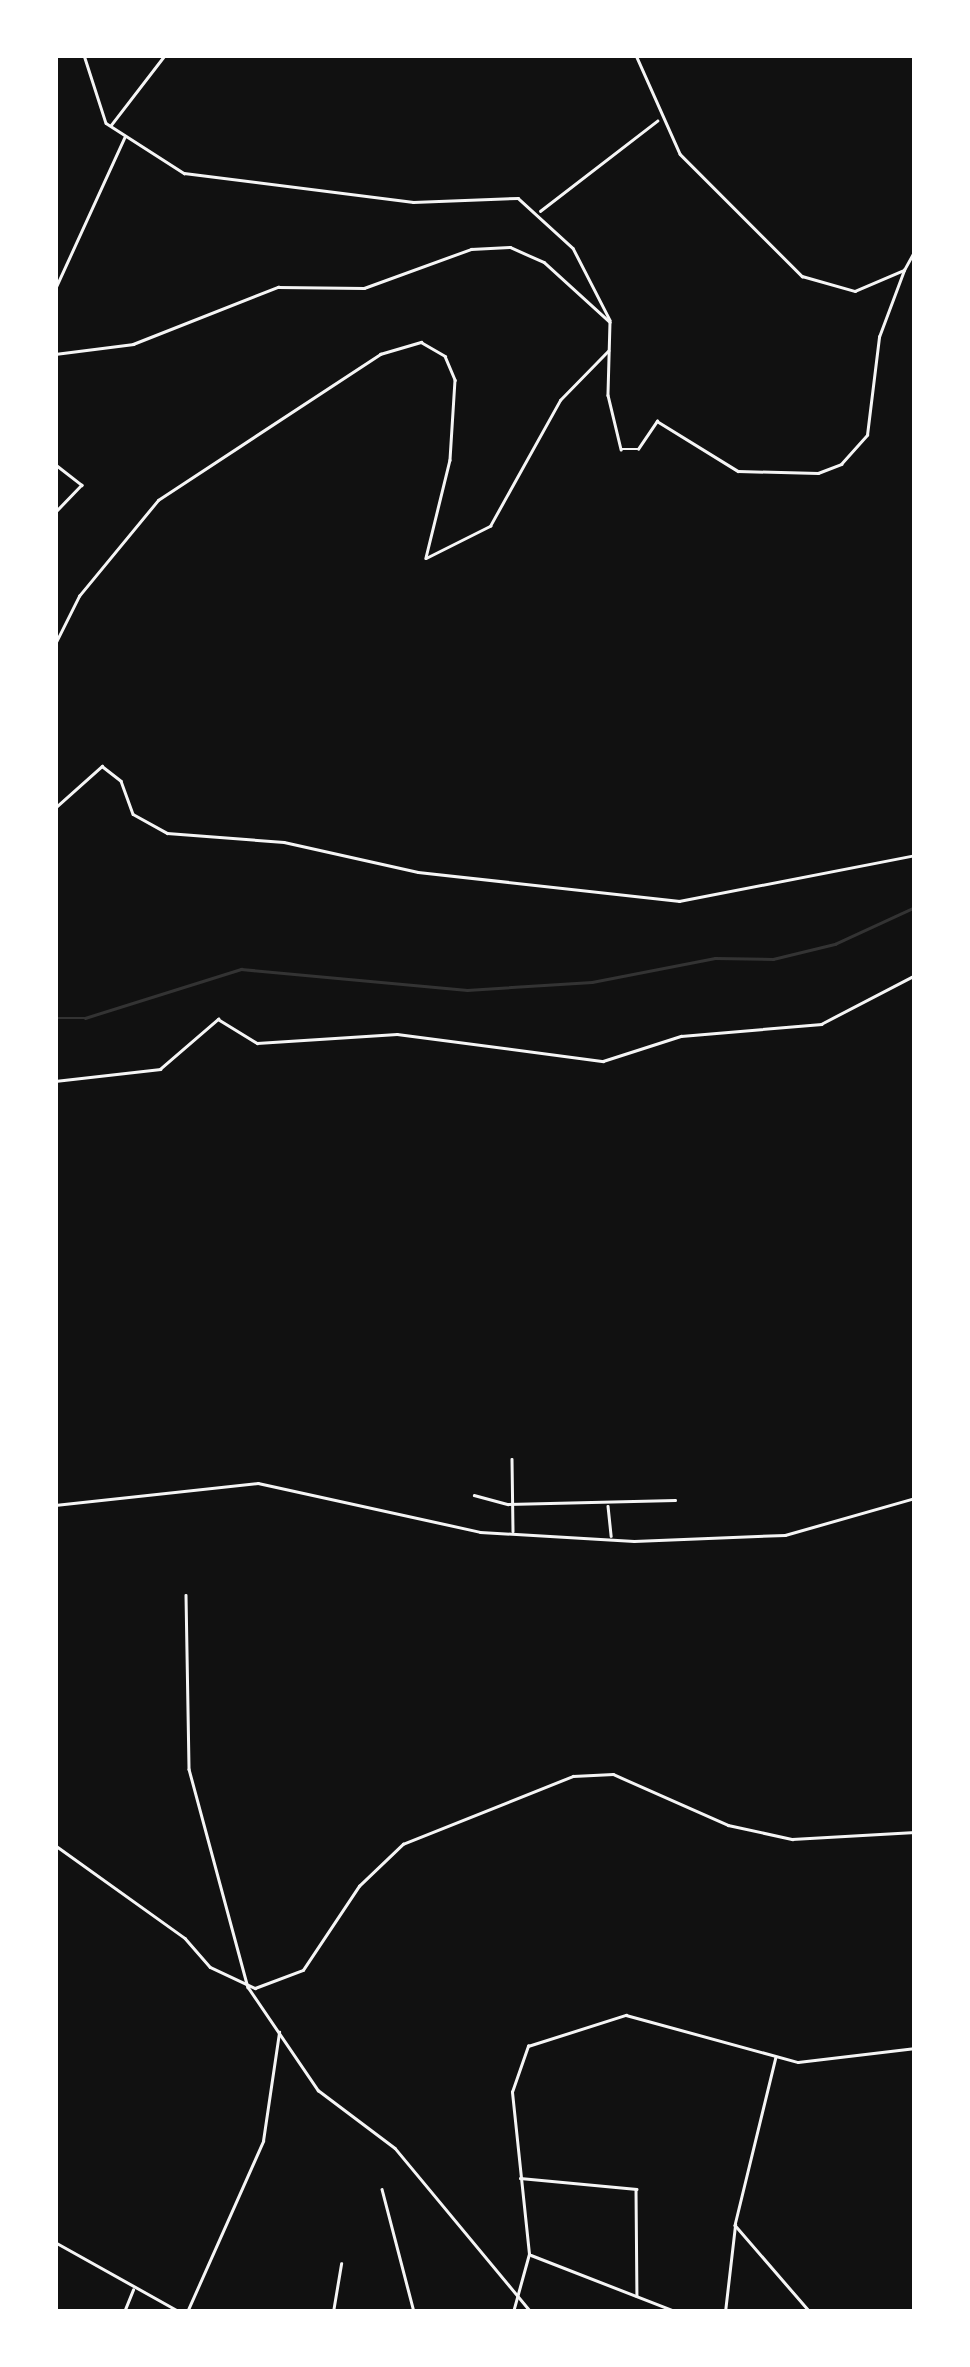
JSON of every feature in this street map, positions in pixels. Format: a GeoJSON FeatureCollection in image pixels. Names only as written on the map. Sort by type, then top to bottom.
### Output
{"type":"FeatureCollection","features":[{"type":"Feature","properties":{"kind":"street"},"geometry":{"type":"LineString","coordinates":[[84,55],[110,126],[189,174],[414,202],[515,197],[538,212],[573,248],[610,322],[610,411],[626,453],[657,421],[738,471],[829,471],[867,435],[879,336],[915,250]]}},
{"type":"Feature","properties":{"kind":"street"},"geometry":{"type":"LineString","coordinates":[[110,126],[165,55]]}},
{"type":"Feature","properties":{"kind":"street"},"geometry":{"type":"LineString","coordinates":[[636,55],[658,120],[719,202],[802,276],[855,291],[904,270]]}},
{"type":"Feature","properties":{"kind":"street"},"geometry":{"type":"LineString","coordinates":[[538,212],[658,120]]}},
{"type":"Feature","properties":{"kind":"street"},"geometry":{"type":"LineString","coordinates":[[55,289],[125,136]]}},
{"type":"Feature","properties":{"kind":"street"},"geometry":{"type":"LineString","coordinates":[[55,354],[123,347],[278,287],[364,288],[485,247],[544,262],[610,322]]}},
{"type":"Feature","properties":{"kind":"street"},"geometry":{"type":"LineString","coordinates":[[55,644],[79,596],[158,500],[380,354],[421,342],[445,356],[455,380],[450,460],[426,558],[490,526],[560,400],[608,350]]}},
{"type":"Feature","properties":{"kind":"street"},"geometry":{"type":"LineString","coordinates":[[55,464],[82,485],[55,513]]}},
{"type":"Feature","properties":{"kind":"street"},"geometry":{"type":"LineString","coordinates":[[55,808],[102,766],[121,781],[134,814],[167,833],[284,842],[418,872],[679,902],[915,855]]}},
{"type":"Feature","properties":{"kind":"street"},"geometry":{"type":"LineString","coordinates":[[55,1081],[146,1074],[183,1056],[218,1018],[257,1043],[396,1034],[603,1061],[681,1036],[813,1026],[915,975]]}},
{"type":"Feature","properties":{"kind":"street"},"geometry":{"type":"LineString","coordinates":[[512,1459],[508,1504],[513,1533]]}},
{"type":"Feature","properties":{"kind":"street"},"geometry":{"type":"LineString","coordinates":[[55,1505],[258,1484],[513,1533],[611,1538],[786,1535],[915,1498]]}},
{"type":"Feature","properties":{"kind":"street"},"geometry":{"type":"LineString","coordinates":[[474,1495],[508,1504],[608,1506],[675,1500]]}},
{"type":"Feature","properties":{"kind":"street"},"geometry":{"type":"LineString","coordinates":[[608,1506],[611,1538]]}},
{"type":"Feature","properties":{"kind":"street"},"geometry":{"type":"LineString","coordinates":[[186,1595],[188,1769],[248,1987]]}},
{"type":"Feature","properties":{"kind":"street"},"geometry":{"type":"LineString","coordinates":[[248,1987],[303,1970],[360,1886],[404,1844],[573,1776],[613,1774],[728,1825],[792,1839],[915,1832]]}},
{"type":"Feature","properties":{"kind":"street"},"geometry":{"type":"LineString","coordinates":[[55,1844],[248,1987],[318,2090],[395,2148],[531,2312]]}},
{"type":"Feature","properties":{"kind":"street"},"geometry":{"type":"LineString","coordinates":[[513,2312],[529,2254],[520,2178],[515,2072],[544,2038],[626,2015],[776,2057],[840,2064],[915,2048]]}},
{"type":"Feature","properties":{"kind":"street"},"geometry":{"type":"LineString","coordinates":[[187,2312],[263,2141],[280,2030]]}},
{"type":"Feature","properties":{"kind":"street"},"geometry":{"type":"LineString","coordinates":[[725,2312],[735,2225],[776,2057]]}},
{"type":"Feature","properties":{"kind":"street"},"geometry":{"type":"LineString","coordinates":[[520,2178],[636,2189],[637,2296]]}},
{"type":"Feature","properties":{"kind":"street"},"geometry":{"type":"LineString","coordinates":[[382,2189],[414,2312]]}},
{"type":"Feature","properties":{"kind":"street"},"geometry":{"type":"LineString","coordinates":[[735,2225],[810,2312],[820,2312]]}},
{"type":"Feature","properties":{"kind":"street"},"geometry":{"type":"LineString","coordinates":[[55,2242],[133,2290],[180,2312]]}},
{"type":"Feature","properties":{"kind":"street"},"geometry":{"type":"LineString","coordinates":[[529,2254],[677,2312]]}},
{"type":"Feature","properties":{"kind":"street"},"geometry":{"type":"LineString","coordinates":[[333,2312],[341,2264]]}},
{"type":"Feature","properties":{"kind":"street"},"geometry":{"type":"LineString","coordinates":[[124,2312],[133,2290]]}},
{"type":"Feature","properties":{"kind":"waterway"},"geometry":{"type":"LineString","coordinates":[[55,1018],[85,1018],[241,969],[467,990],[592,982],[715,958],[773,959],[835,944],[915,907]]}}]}
